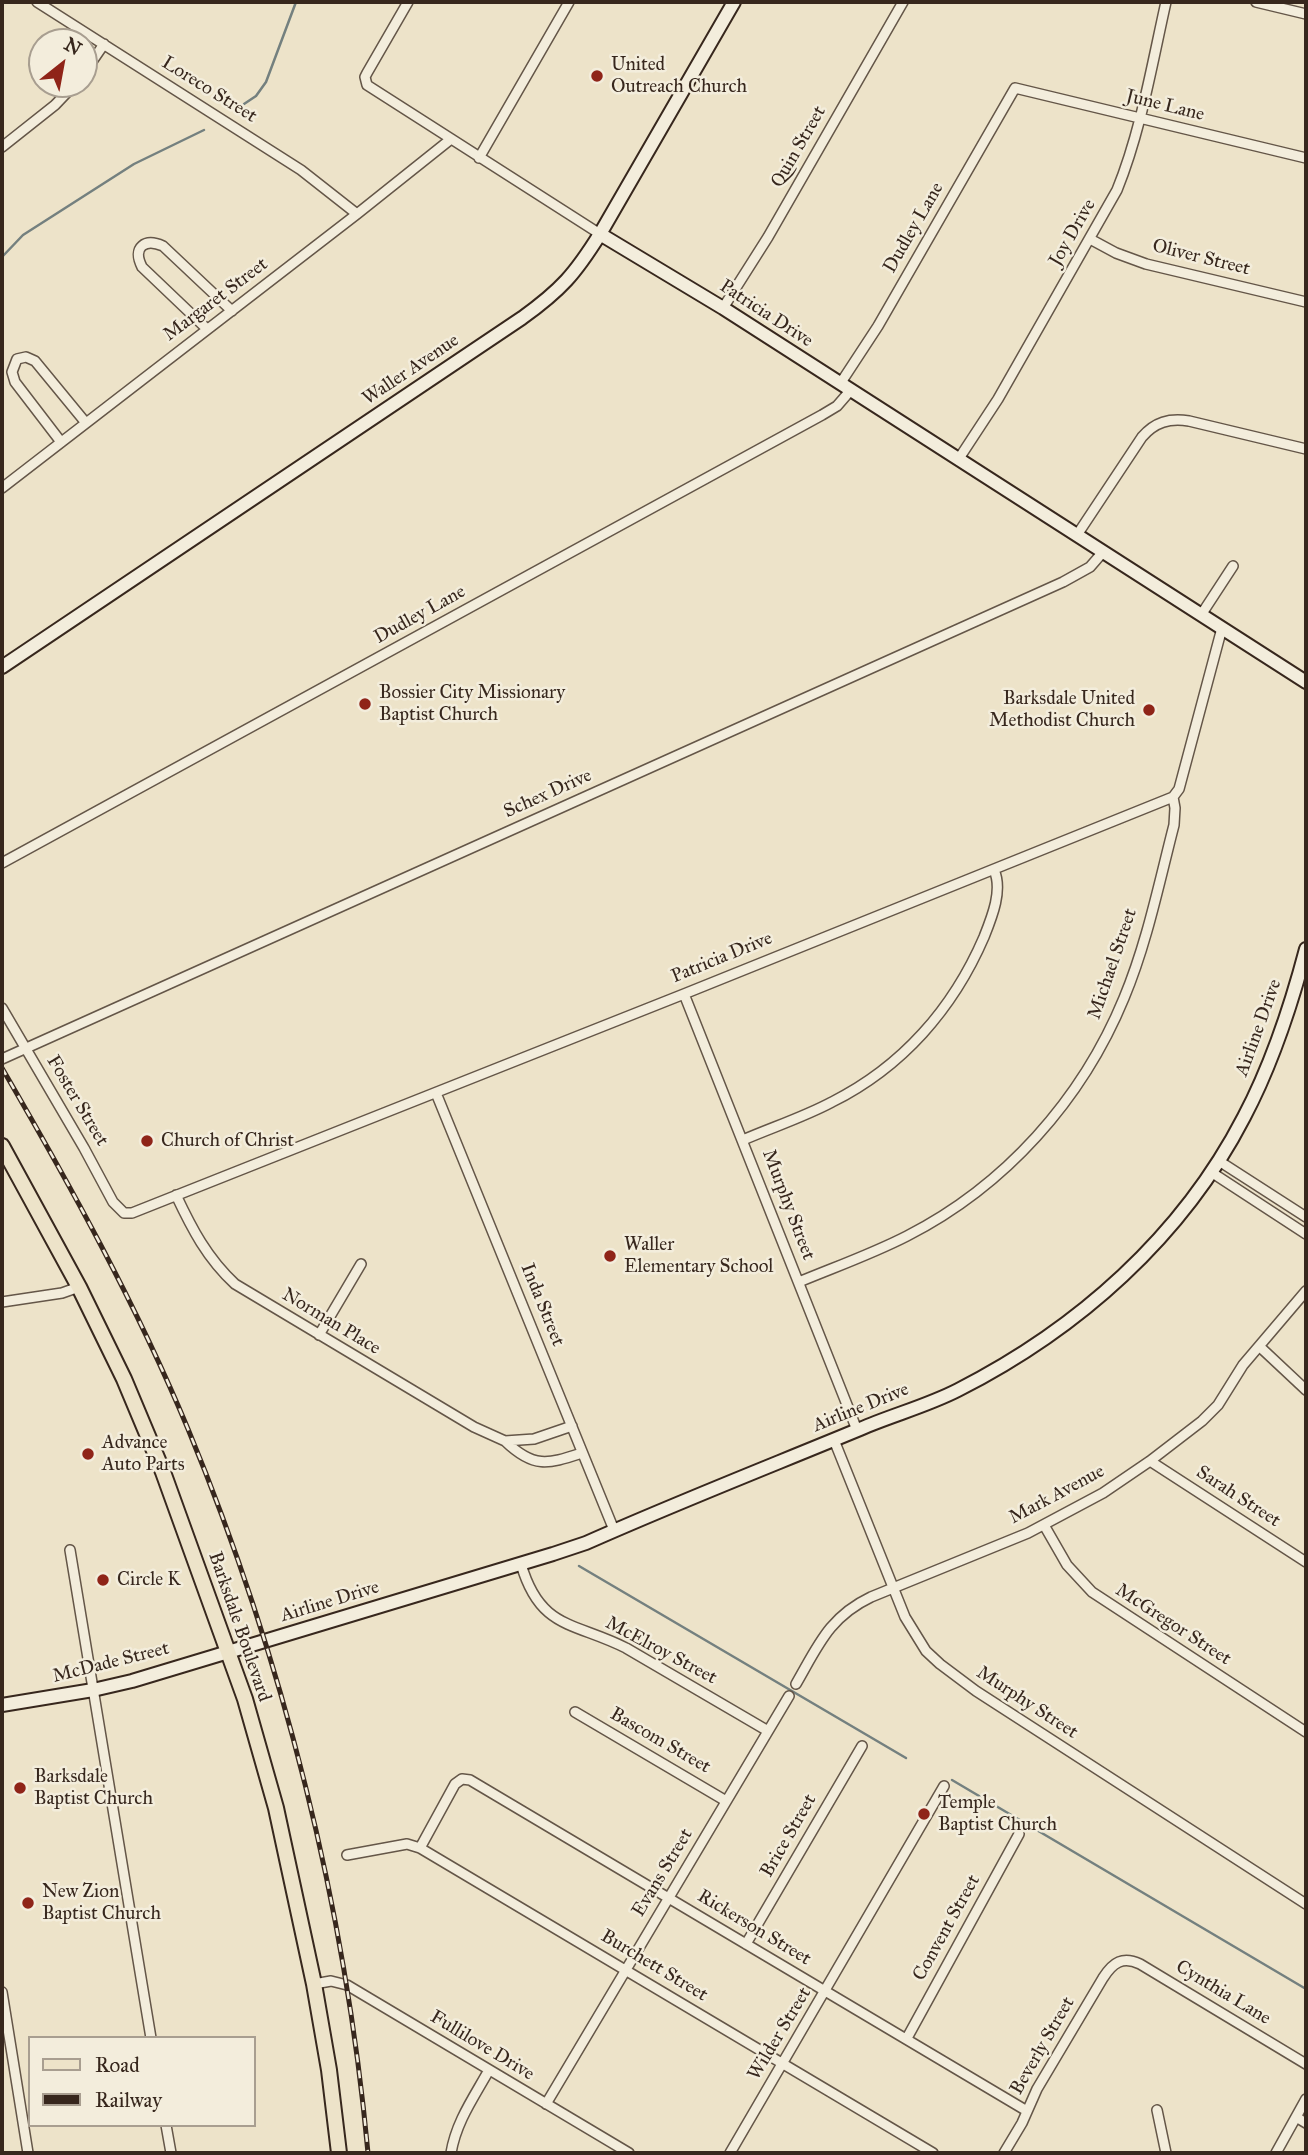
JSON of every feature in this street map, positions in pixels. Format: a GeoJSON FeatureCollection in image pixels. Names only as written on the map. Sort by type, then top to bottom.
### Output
{"type":"FeatureCollection","features":[{"type":"Feature","properties":{"kind":"main road","name":"Barksdale Boulevard"},"geometry":{"type":"LineString","coordinates":[[2,1146],[79,1287],[124,1379],[158,1458],[245,1699],[276,1808],[314,1984],[329,2070],[339,2153]]}},
{"type":"Feature","properties":{"kind":"street","name":"Loreco Street"},"geometry":{"type":"LineString","coordinates":[[37,2],[301,170],[357,214]]}},
{"type":"Feature","properties":{"kind":"street","name":"Patricia Drive"},"geometry":{"type":"LineString","coordinates":[[408,2],[367,73],[366,81],[370,88],[600,234],[723,308],[1306,682]]}},
{"type":"Feature","properties":{"kind":"street"},"geometry":{"type":"LineString","coordinates":[[479,158],[569,2]]}},
{"type":"Feature","properties":{"kind":"street","name":"Waller Avenue"},"geometry":{"type":"LineString","coordinates":[[2,667],[540,306],[567,282],[600,234],[734,2]]}},
{"type":"Feature","properties":{"kind":"street","name":"Quin Street"},"geometry":{"type":"LineString","coordinates":[[723,308],[768,237],[903,2]]}},
{"type":"Feature","properties":{"kind":"street","name":"Joy Drive"},"geometry":{"type":"LineString","coordinates":[[958,460],[998,399],[1121,181],[1167,2]]}},
{"type":"Feature","properties":{"kind":"street"},"geometry":{"type":"LineString","coordinates":[[1256,2],[1306,14]]}},
{"type":"Feature","properties":{"kind":"street"},"geometry":{"type":"LineString","coordinates":[[98,53],[104,44]]}},
{"type":"Feature","properties":{"kind":"street","name":"June Lane"},"geometry":{"type":"LineString","coordinates":[[1015,88],[1306,158]]}},
{"type":"Feature","properties":{"kind":"street","name":"Dudley Lane"},"geometry":{"type":"LineString","coordinates":[[2,863],[837,406],[882,320],[1015,88]]}},
{"type":"Feature","properties":{"kind":"street"},"geometry":{"type":"LineString","coordinates":[[2,147],[62,98]]}},
{"type":"Feature","properties":{"kind":"street","name":"Margaret Street"},"geometry":{"type":"LineString","coordinates":[[2,488],[451,139]]}},
{"type":"Feature","properties":{"kind":"street","name":"Oliver Street"},"geometry":{"type":"LineString","coordinates":[[1090,239],[1116,253],[1146,264],[1306,302]]}},
{"type":"Feature","properties":{"kind":"street"},"geometry":{"type":"LineString","coordinates":[[207,329],[142,267],[138,256],[139,249],[144,245],[155,243],[163,246],[232,311]]}},
{"type":"Feature","properties":{"kind":"street"},"geometry":{"type":"LineString","coordinates":[[61,442],[15,382],[12,372],[17,359],[26,357],[35,360],[86,423]]}},
{"type":"Feature","properties":{"kind":"street"},"geometry":{"type":"LineString","coordinates":[[1077,536],[1142,437],[1162,422],[1189,421],[1306,449]]}},
{"type":"Feature","properties":{"kind":"street","name":"Schex Drive"},"geometry":{"type":"LineString","coordinates":[[2,1059],[1063,582],[1090,567],[1103,552]]}},
{"type":"Feature","properties":{"kind":"street"},"geometry":{"type":"LineString","coordinates":[[1201,615],[1233,566]]}},
{"type":"Feature","properties":{"kind":"street"},"geometry":{"type":"LineString","coordinates":[[1173,797],[1179,789],[1222,628]]}},
{"type":"Feature","properties":{"kind":"street","name":"Patricia Drive"},"geometry":{"type":"LineString","coordinates":[[120,1212],[132,1213],[1173,797]]}},
{"type":"Feature","properties":{"kind":"street","name":"Michael Street"},"geometry":{"type":"LineString","coordinates":[[799,1282],[888,1246],[949,1212],[1020,1154],[1064,1104],[1085,1074],[1105,1037],[1131,978],[1174,825],[1173,797]]}},
{"type":"Feature","properties":{"kind":"street"},"geometry":{"type":"LineString","coordinates":[[743,1140],[846,1095],[889,1066],[922,1035],[951,999],[981,944],[997,893],[998,879],[994,870]]}},
{"type":"Feature","properties":{"kind":"street","name":"Airline Drive"},"geometry":{"type":"LineString","coordinates":[[228,1652],[586,1543],[956,1391],[1032,1348],[1117,1282],[1143,1257],[1166,1232],[1219,1161],[1266,1072],[1306,948]]}},
{"type":"Feature","properties":{"kind":"street","name":"Murphy Street"},"geometry":{"type":"LineString","coordinates":[[684,994],[857,1430]]}},
{"type":"Feature","properties":{"kind":"street","name":"Foster Street"},"geometry":{"type":"LineString","coordinates":[[2,1008],[120,1212]]}},
{"type":"Feature","properties":{"kind":"street","name":"Inda Street"},"geometry":{"type":"LineString","coordinates":[[436,1093],[614,1530]]}},
{"type":"Feature","properties":{"kind":"street"},"geometry":{"type":"LineString","coordinates":[[1219,1161],[1306,1217]]}},
{"type":"Feature","properties":{"kind":"street"},"geometry":{"type":"LineString","coordinates":[[1211,1172],[1306,1234]]}},
{"type":"Feature","properties":{"kind":"street","name":"Norman Place"},"geometry":{"type":"LineString","coordinates":[[176,1195],[205,1252],[218,1268],[245,1291],[474,1427],[505,1441],[521,1455],[537,1462],[556,1461],[582,1453]]}},
{"type":"Feature","properties":{"kind":"street"},"geometry":{"type":"LineString","coordinates":[[319,1335],[361,1264]]}},
{"type":"Feature","properties":{"kind":"street"},"geometry":{"type":"LineString","coordinates":[[2,1302],[62,1293],[79,1287]]}},
{"type":"Feature","properties":{"kind":"street","name":"Mark Avenue"},"geometry":{"type":"LineString","coordinates":[[796,1684],[825,1634],[837,1619],[862,1602],[1044,1525],[1103,1493],[1202,1421],[1218,1405],[1243,1365],[1306,1291]]}},
{"type":"Feature","properties":{"kind":"street"},"geometry":{"type":"LineString","coordinates":[[1259,1346],[1306,1390]]}},
{"type":"Feature","properties":{"kind":"street"},"geometry":{"type":"LineString","coordinates":[[505,1441],[534,1439],[572,1426]]}},
{"type":"Feature","properties":{"kind":"street","name":"Murphy Street"},"geometry":{"type":"LineString","coordinates":[[834,1440],[892,1589],[926,1651],[948,1671],[1009,1712],[1306,1904]]}},
{"type":"Feature","properties":{"kind":"street","name":"Sarah Street"},"geometry":{"type":"LineString","coordinates":[[1150,1461],[1306,1562]]}},
{"type":"Feature","properties":{"kind":"street","name":"McGregor Street"},"geometry":{"type":"LineString","coordinates":[[1044,1525],[1067,1565],[1092,1592],[1306,1732]]}},
{"type":"Feature","properties":{"kind":"street"},"geometry":{"type":"LineString","coordinates":[[70,1550],[151,2036]]}},
{"type":"Feature","properties":{"kind":"street","name":"McElroy Street"},"geometry":{"type":"LineString","coordinates":[[521,1564],[527,1584],[538,1601],[563,1623],[626,1648],[768,1731]]}},
{"type":"Feature","properties":{"kind":"street","name":"McDade Street"},"geometry":{"type":"LineString","coordinates":[[2,1705],[132,1681],[228,1652]]}},
{"type":"Feature","properties":{"kind":"street","name":"Evans Street"},"geometry":{"type":"LineString","coordinates":[[546,2104],[789,1696]]}},
{"type":"Feature","properties":{"kind":"street","name":"Bascom Street"},"geometry":{"type":"LineString","coordinates":[[575,1712],[726,1801]]}},
{"type":"Feature","properties":{"kind":"street","name":"Brice Street"},"geometry":{"type":"LineString","coordinates":[[746,1944],[862,1746]]}},
{"type":"Feature","properties":{"kind":"street","name":"Rickerson Street"},"geometry":{"type":"LineString","coordinates":[[420,1848],[455,1784],[462,1779],[475,1783],[1027,2110]]}},
{"type":"Feature","properties":{"kind":"street","name":"Wilder Street"},"geometry":{"type":"LineString","coordinates":[[730,2153],[944,1786]]}},
{"type":"Feature","properties":{"kind":"street","name":"Convent Street"},"geometry":{"type":"LineString","coordinates":[[907,2038],[1019,1834]]}},
{"type":"Feature","properties":{"kind":"street"},"geometry":{"type":"LineString","coordinates":[[347,1856],[407,1844],[420,1848]]}},
{"type":"Feature","properties":{"kind":"street","name":"Burchett Street"},"geometry":{"type":"LineString","coordinates":[[420,1848],[933,2153]]}},
{"type":"Feature","properties":{"kind":"street","name":"Cynthia Lane"},"geometry":{"type":"LineString","coordinates":[[1120,1961],[1131,1960],[1140,1964],[1306,2064]]}},
{"type":"Feature","properties":{"kind":"street","name":"Beverly Street"},"geometry":{"type":"LineString","coordinates":[[1004,2153],[1107,1971],[1120,1961]]}},
{"type":"Feature","properties":{"kind":"street","name":"Fullilove Drive"},"geometry":{"type":"LineString","coordinates":[[314,1984],[331,1981],[347,1986],[629,2153]]}},
{"type":"Feature","properties":{"kind":"street"},"geometry":{"type":"LineString","coordinates":[[2,1992],[27,2124],[29,2153]]}},
{"type":"Feature","properties":{"kind":"street"},"geometry":{"type":"LineString","coordinates":[[451,2153],[465,2112],[489,2070]]}},
{"type":"Feature","properties":{"kind":"street"},"geometry":{"type":"LineString","coordinates":[[1276,2153],[1306,2099]]}},
{"type":"Feature","properties":{"kind":"street"},"geometry":{"type":"LineString","coordinates":[[1157,2110],[1166,2153]]}},
{"type":"Feature","properties":{"kind":"street"},"geometry":{"type":"LineString","coordinates":[[1296,2117],[1306,2123]]}},
{"type":"Feature","properties":{"kind":"street"},"geometry":{"type":"LineString","coordinates":[[166,2127],[171,2153]]}},
{"type":"Feature","properties":{"kind":"waterway"},"geometry":{"type":"LineString","coordinates":[[244,104],[256,96],[266,82],[296,2]]}},
{"type":"Feature","properties":{"kind":"waterway"},"geometry":{"type":"LineString","coordinates":[[2,257],[23,235],[134,164],[204,130]]}},
{"type":"Feature","properties":{"kind":"waterway"},"geometry":{"type":"LineString","coordinates":[[579,1566],[906,1758]]}},
{"type":"Feature","properties":{"kind":"waterway"},"geometry":{"type":"LineString","coordinates":[[952,1780],[1306,1989]]}},
{"type":"Feature","properties":{"kind":"railway"},"geometry":{"type":"LineString","coordinates":[[2,1068],[77,1201],[147,1336],[188,1429],[253,1604],[281,1694],[326,1876],[358,2060],[368,2153]]}},
{"type":"Feature","properties":{"kind":"place","name":"United Outreach Church"},"geometry":{"type":"Point","coordinates":[597,76]}},
{"type":"Feature","properties":{"kind":"place","name":"Bossier City Missionary Baptist Church"},"geometry":{"type":"Point","coordinates":[365,704]}},
{"type":"Feature","properties":{"kind":"place","name":"Barksdale United Methodist Church"},"geometry":{"type":"Point","coordinates":[1149,710]}},
{"type":"Feature","properties":{"kind":"place","name":"Church of Christ"},"geometry":{"type":"Point","coordinates":[147,1141]}},
{"type":"Feature","properties":{"kind":"place","name":"Waller Elementary School"},"geometry":{"type":"Point","coordinates":[610,1256]}},
{"type":"Feature","properties":{"kind":"place","name":"Advance Auto Parts"},"geometry":{"type":"Point","coordinates":[88,1454]}},
{"type":"Feature","properties":{"kind":"place","name":"Circle K"},"geometry":{"type":"Point","coordinates":[103,1580]}},
{"type":"Feature","properties":{"kind":"place","name":"Barksdale Baptist Church"},"geometry":{"type":"Point","coordinates":[20,1788]}},
{"type":"Feature","properties":{"kind":"place","name":"Temple Baptist Church"},"geometry":{"type":"Point","coordinates":[924,1814]}},
{"type":"Feature","properties":{"kind":"place","name":"New Zion Baptist Church"},"geometry":{"type":"Point","coordinates":[28,1903]}}]}
